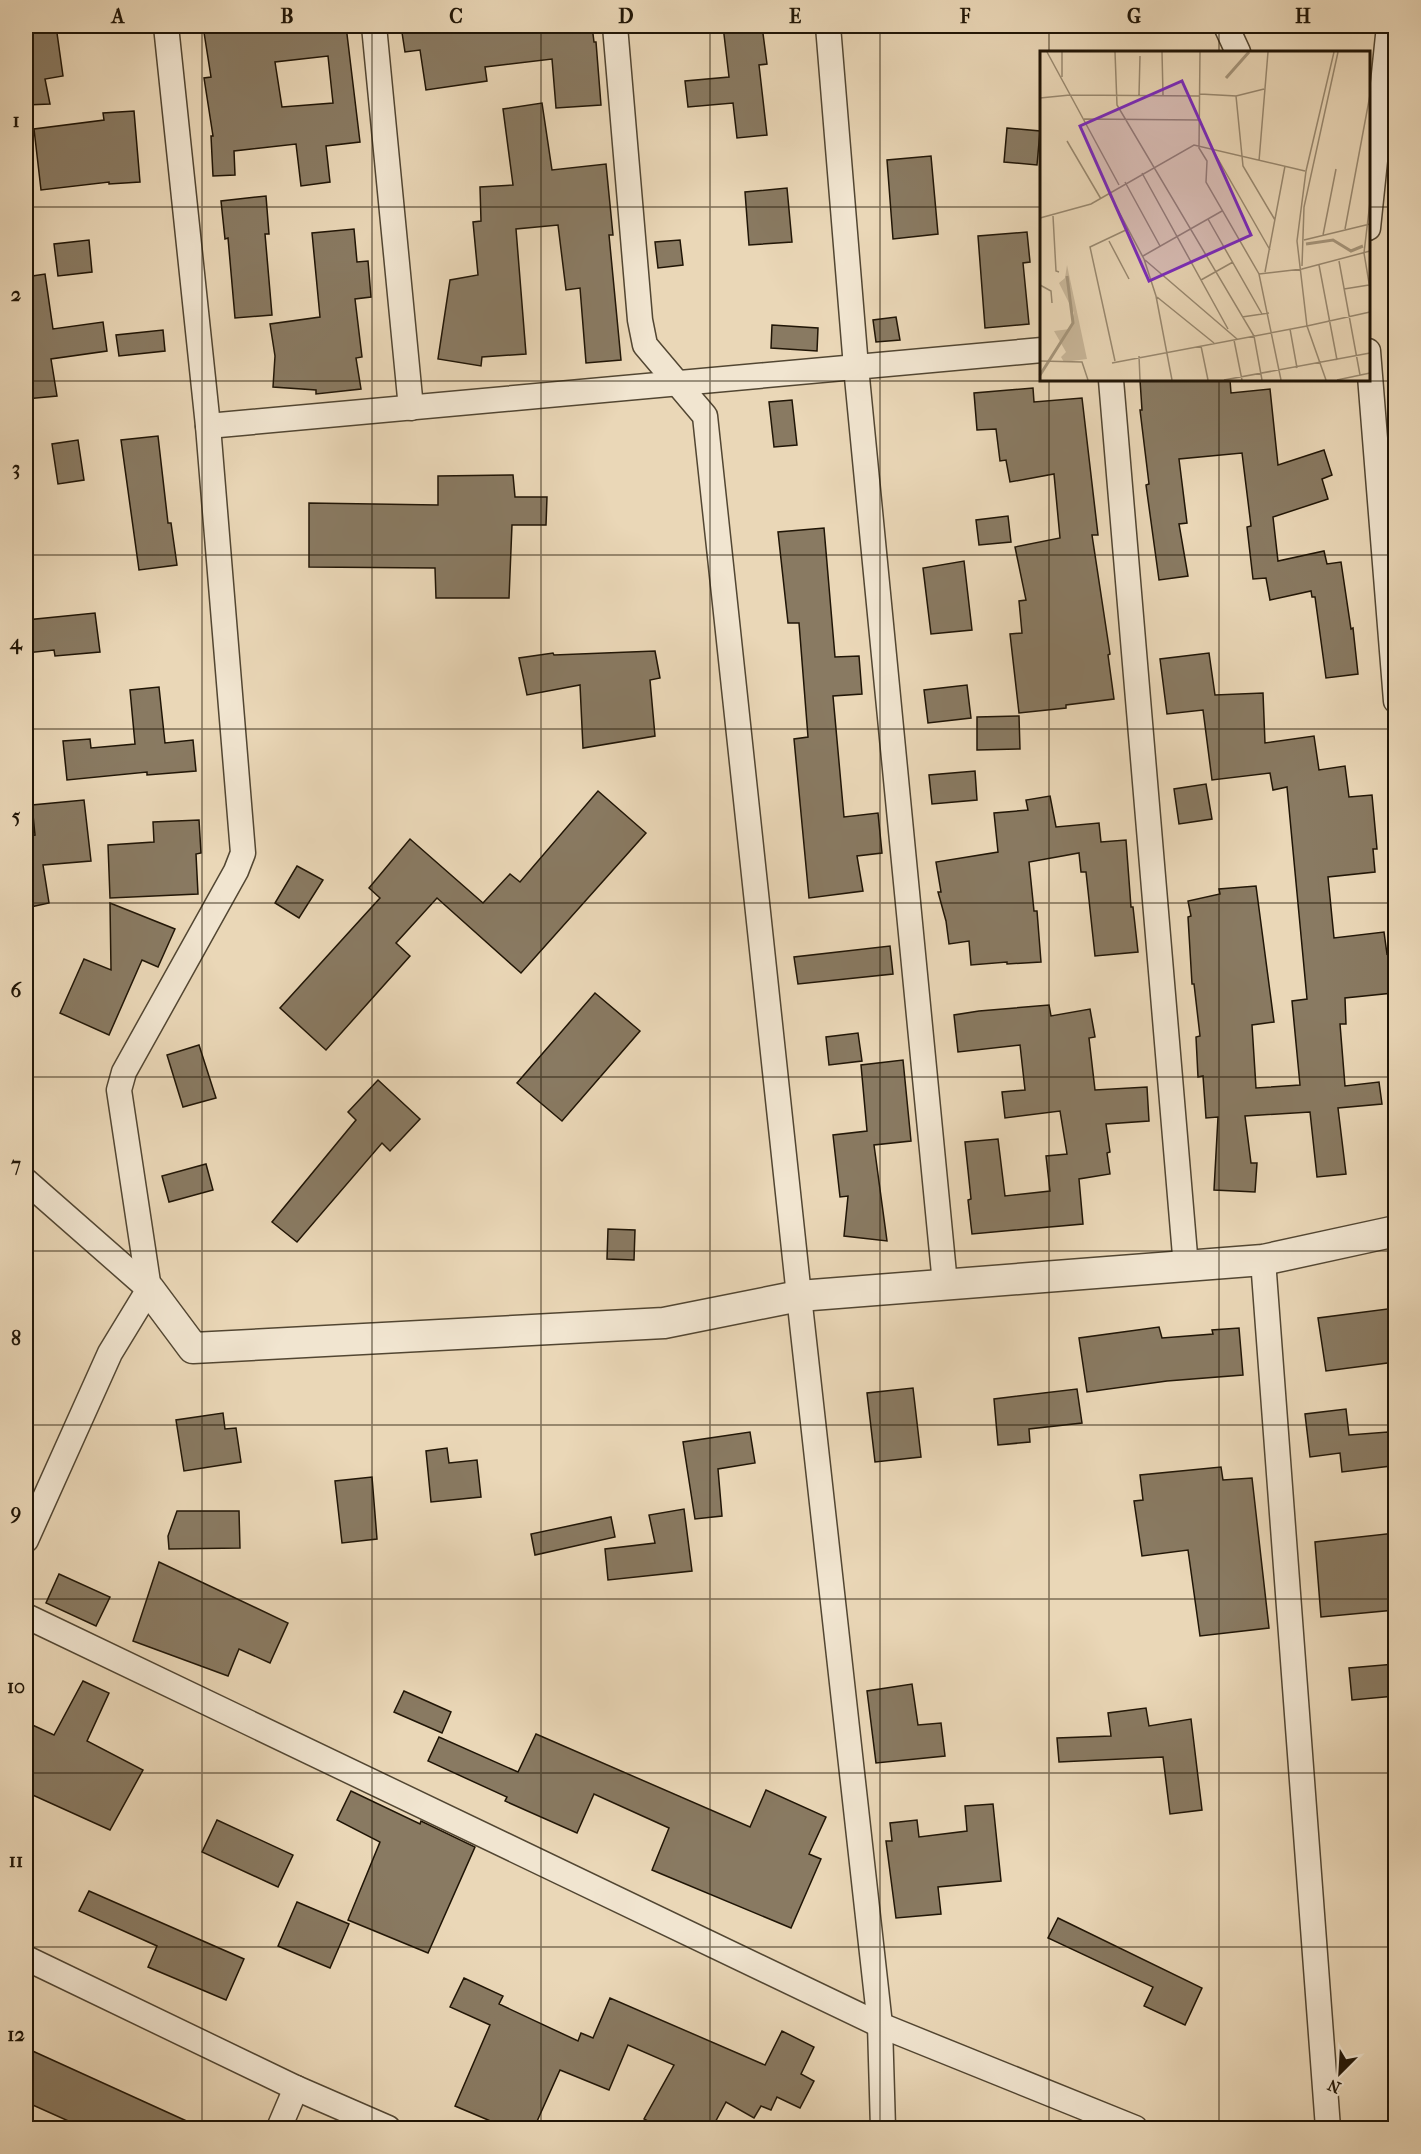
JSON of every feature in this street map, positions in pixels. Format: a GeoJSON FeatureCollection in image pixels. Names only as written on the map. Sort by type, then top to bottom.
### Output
{"type":"FeatureCollection","features":[{"type":"Feature","properties":{"kind":"street"},"geometry":{"type":"LineString","coordinates":[[26,1540],[110,1353],[149,1289],[119,1090],[124,1072],[236,871],[243,853],[208,426],[166,26]]}},
{"type":"Feature","properties":{"kind":"street"},"geometry":{"type":"LineString","coordinates":[[374,26],[411,408]]}},
{"type":"Feature","properties":{"kind":"street"},"geometry":{"type":"LineString","coordinates":[[615,26],[640,320],[645,345],[705,417],[880,2025],[883,2128]]}},
{"type":"Feature","properties":{"kind":"street"},"geometry":{"type":"LineString","coordinates":[[828,26],[856,367],[945,1284]]}},
{"type":"Feature","properties":{"kind":"street"},"geometry":{"type":"LineString","coordinates":[[1226,26],[1238,51]]}},
{"type":"Feature","properties":{"kind":"street"},"geometry":{"type":"LineString","coordinates":[[1370,209],[1389,26]]}},
{"type":"Feature","properties":{"kind":"street"},"geometry":{"type":"LineString","coordinates":[[208,426],[1040,350]]}},
{"type":"Feature","properties":{"kind":"street"},"geometry":{"type":"LineString","coordinates":[[1370,377],[1395,701]]}},
{"type":"Feature","properties":{"kind":"street"},"geometry":{"type":"LineString","coordinates":[[1111,381],[1186,1267]]}},
{"type":"Feature","properties":{"kind":"street"},"geometry":{"type":"LineString","coordinates":[[26,1181],[149,1289],[193,1348],[664,1323],[799,1296],[1263,1260],[1395,1231]]}},
{"type":"Feature","properties":{"kind":"street"},"geometry":{"type":"LineString","coordinates":[[1263,1260],[1328,2128]]}},
{"type":"Feature","properties":{"kind":"street"},"geometry":{"type":"LineString","coordinates":[[26,1616],[880,2025],[1136,2128]]}},
{"type":"Feature","properties":{"kind":"street"},"geometry":{"type":"LineString","coordinates":[[26,1958],[296,2088],[388,2128]]}},
{"type":"Feature","properties":{"kind":"street"},"geometry":{"type":"LineString","coordinates":[[279,2128],[296,2088]]}},
{"type":"Feature","properties":{"kind":"building"},"geometry":{"type":"Polygon","coordinates":[[[29,26],[56,26],[63,76],[45,79],[50,104],[26,105],[26,35],[31,35],[29,26]]]}},
{"type":"Feature","properties":{"kind":"building"},"geometry":{"type":"Polygon","coordinates":[[[203,26],[346,26],[360,142],[326,146],[330,182],[301,186],[296,144],[234,151],[235,175],[213,176],[211,136],[213,136],[204,78],[211,77],[203,26]],[[328,56],[275,62],[282,107],[333,103],[328,56]]]}},
{"type":"Feature","properties":{"kind":"building"},"geometry":{"type":"Polygon","coordinates":[[[401,26],[592,26],[594,42],[596,42],[601,105],[556,108],[552,59],[485,67],[487,81],[426,90],[420,50],[405,52],[401,26]]]}},
{"type":"Feature","properties":{"kind":"building"},"geometry":{"type":"Polygon","coordinates":[[[723,26],[762,26],[767,64],[759,65],[767,135],[737,138],[733,103],[688,107],[685,81],[729,77],[723,26]]]}},
{"type":"Feature","properties":{"kind":"building"},"geometry":{"type":"Polygon","coordinates":[[[542,103],[552,170],[606,164],[613,235],[609,235],[621,360],[586,363],[580,288],[566,290],[558,225],[516,229],[526,354],[482,357],[481,366],[438,359],[450,280],[478,275],[473,222],[481,221],[480,187],[513,185],[503,109],[542,103]]]}},
{"type":"Feature","properties":{"kind":"building"},"geometry":{"type":"Polygon","coordinates":[[[134,111],[140,182],[109,184],[109,182],[41,190],[34,129],[104,120],[103,113],[134,111]]]}},
{"type":"Feature","properties":{"kind":"building"},"geometry":{"type":"Polygon","coordinates":[[[1007,128],[1040,131],[1037,165],[1004,162],[1007,128]]]}},
{"type":"Feature","properties":{"kind":"building"},"geometry":{"type":"Polygon","coordinates":[[[931,156],[938,234],[893,239],[887,160],[931,156]]]}},
{"type":"Feature","properties":{"kind":"building"},"geometry":{"type":"Polygon","coordinates":[[[787,188],[792,242],[749,245],[745,192],[787,188]]]}},
{"type":"Feature","properties":{"kind":"building"},"geometry":{"type":"Polygon","coordinates":[[[266,196],[269,234],[265,234],[272,315],[235,318],[228,238],[225,239],[221,201],[266,196]]]}},
{"type":"Feature","properties":{"kind":"building"},"geometry":{"type":"Polygon","coordinates":[[[354,229],[357,262],[368,261],[371,297],[355,299],[362,357],[356,358],[361,389],[316,394],[316,390],[273,387],[275,356],[270,324],[320,317],[312,233],[354,229]]]}},
{"type":"Feature","properties":{"kind":"building"},"geometry":{"type":"Polygon","coordinates":[[[1027,232],[1030,262],[1023,263],[1029,324],[985,328],[978,236],[1027,232]]]}},
{"type":"Feature","properties":{"kind":"building"},"geometry":{"type":"Polygon","coordinates":[[[89,240],[92,272],[58,276],[54,244],[89,240]]]}},
{"type":"Feature","properties":{"kind":"building"},"geometry":{"type":"Polygon","coordinates":[[[680,240],[683,265],[658,268],[655,242],[680,240]]]}},
{"type":"Feature","properties":{"kind":"building"},"geometry":{"type":"Polygon","coordinates":[[[45,274],[53,329],[103,322],[107,351],[51,359],[57,396],[26,399],[26,277],[45,274]]]}},
{"type":"Feature","properties":{"kind":"building"},"geometry":{"type":"Polygon","coordinates":[[[896,317],[900,340],[876,342],[873,320],[896,317]]]}},
{"type":"Feature","properties":{"kind":"building"},"geometry":{"type":"Polygon","coordinates":[[[772,325],[818,328],[817,351],[771,348],[772,325]]]}},
{"type":"Feature","properties":{"kind":"building"},"geometry":{"type":"Polygon","coordinates":[[[163,330],[165,351],[119,356],[116,335],[163,330]]]}},
{"type":"Feature","properties":{"kind":"building"},"geometry":{"type":"Polygon","coordinates":[[[1140,381],[1230,381],[1231,393],[1270,389],[1278,465],[1324,450],[1332,475],[1322,479],[1328,499],[1273,517],[1278,561],[1324,551],[1327,564],[1341,562],[1351,629],[1353,628],[1358,674],[1326,678],[1315,597],[1312,597],[1311,591],[1270,600],[1266,578],[1253,579],[1247,527],[1251,526],[1242,453],[1179,459],[1187,523],[1179,524],[1188,576],[1159,580],[1146,485],[1149,484],[1140,410],[1142,410],[1140,381]]]}},
{"type":"Feature","properties":{"kind":"building"},"geometry":{"type":"Polygon","coordinates":[[[1033,388],[1034,402],[1082,398],[1098,535],[1092,535],[1110,654],[1108,655],[1114,699],[1066,705],[1066,708],[1019,713],[1010,634],[1022,633],[1019,601],[1026,600],[1015,547],[1060,538],[1054,474],[1010,482],[1006,460],[1000,461],[996,429],[977,430],[974,393],[1033,388]]]}},
{"type":"Feature","properties":{"kind":"building"},"geometry":{"type":"Polygon","coordinates":[[[792,400],[797,445],[774,447],[769,402],[792,400]]]}},
{"type":"Feature","properties":{"kind":"building"},"geometry":{"type":"Polygon","coordinates":[[[158,436],[168,523],[171,523],[177,565],[139,570],[121,440],[158,436]]]}},
{"type":"Feature","properties":{"kind":"building"},"geometry":{"type":"Polygon","coordinates":[[[78,440],[84,480],[58,484],[52,444],[78,440]]]}},
{"type":"Feature","properties":{"kind":"building"},"geometry":{"type":"Polygon","coordinates":[[[513,475],[515,497],[547,497],[546,525],[512,525],[509,598],[436,598],[435,568],[309,567],[309,503],[438,505],[438,476],[513,475]]]}},
{"type":"Feature","properties":{"kind":"building"},"geometry":{"type":"Polygon","coordinates":[[[1008,516],[1011,542],[979,545],[976,520],[1008,516]]]}},
{"type":"Feature","properties":{"kind":"building"},"geometry":{"type":"Polygon","coordinates":[[[824,528],[835,657],[859,656],[862,694],[833,696],[844,817],[878,813],[882,853],[857,856],[863,891],[809,898],[794,739],[808,737],[799,623],[788,623],[778,532],[824,528]]]}},
{"type":"Feature","properties":{"kind":"building"},"geometry":{"type":"Polygon","coordinates":[[[964,561],[972,630],[931,634],[923,568],[964,561]]]}},
{"type":"Feature","properties":{"kind":"building"},"geometry":{"type":"Polygon","coordinates":[[[95,613],[100,652],[55,656],[54,650],[26,653],[26,620],[95,613]]]}},
{"type":"Feature","properties":{"kind":"building"},"geometry":{"type":"Polygon","coordinates":[[[655,651],[660,678],[650,680],[655,736],[583,748],[580,685],[527,695],[519,658],[553,653],[554,655],[655,651]]]}},
{"type":"Feature","properties":{"kind":"building"},"geometry":{"type":"Polygon","coordinates":[[[1209,653],[1215,695],[1263,693],[1265,743],[1314,736],[1319,770],[1345,766],[1349,797],[1372,795],[1377,849],[1373,849],[1375,872],[1328,877],[1334,938],[1384,932],[1387,954],[1389,953],[1393,993],[1345,998],[1346,1024],[1340,1024],[1345,1086],[1379,1082],[1382,1104],[1338,1108],[1346,1174],[1317,1177],[1310,1112],[1245,1116],[1251,1163],[1257,1163],[1255,1192],[1214,1190],[1218,1117],[1206,1118],[1203,1076],[1198,1077],[1196,1037],[1200,1036],[1194,984],[1192,984],[1188,917],[1191,916],[1188,901],[1220,894],[1219,889],[1256,886],[1274,1022],[1252,1025],[1256,1088],[1300,1085],[1292,1001],[1307,999],[1287,787],[1273,790],[1270,773],[1212,780],[1203,710],[1167,714],[1160,659],[1209,653]]]}},
{"type":"Feature","properties":{"kind":"building"},"geometry":{"type":"Polygon","coordinates":[[[967,685],[971,718],[928,723],[924,690],[967,685]]]}},
{"type":"Feature","properties":{"kind":"building"},"geometry":{"type":"Polygon","coordinates":[[[159,687],[165,743],[193,740],[196,771],[147,775],[147,772],[67,780],[63,741],[90,739],[91,748],[135,744],[130,690],[159,687]]]}},
{"type":"Feature","properties":{"kind":"building"},"geometry":{"type":"Polygon","coordinates":[[[1019,716],[1020,749],[977,750],[977,717],[1019,716]]]}},
{"type":"Feature","properties":{"kind":"building"},"geometry":{"type":"Polygon","coordinates":[[[975,771],[977,800],[932,804],[929,775],[975,771]]]}},
{"type":"Feature","properties":{"kind":"building"},"geometry":{"type":"Polygon","coordinates":[[[1206,784],[1212,819],[1179,824],[1174,789],[1206,784]]]}},
{"type":"Feature","properties":{"kind":"building"},"geometry":{"type":"Polygon","coordinates":[[[598,791],[646,833],[521,973],[437,898],[396,943],[410,956],[326,1050],[280,1008],[380,898],[369,888],[410,839],[483,903],[510,874],[520,882],[598,791]]]}},
{"type":"Feature","properties":{"kind":"building"},"geometry":{"type":"Polygon","coordinates":[[[1050,796],[1056,827],[1099,823],[1101,842],[1126,840],[1131,907],[1133,907],[1138,952],[1095,956],[1086,872],[1081,872],[1079,853],[1029,862],[1034,911],[1037,911],[1041,962],[971,965],[969,941],[949,944],[946,921],[938,892],[941,892],[936,862],[998,852],[994,813],[1028,810],[1026,800],[1050,796]]]}},
{"type":"Feature","properties":{"kind":"building"},"geometry":{"type":"Polygon","coordinates":[[[84,800],[91,861],[43,865],[49,903],[26,908],[26,836],[35,835],[32,805],[84,800]]]}},
{"type":"Feature","properties":{"kind":"building"},"geometry":{"type":"Polygon","coordinates":[[[199,820],[201,853],[196,854],[198,894],[110,898],[108,845],[154,842],[153,822],[199,820]]]}},
{"type":"Feature","properties":{"kind":"building"},"geometry":{"type":"Polygon","coordinates":[[[297,866],[323,880],[299,918],[275,903],[297,866]]]}},
{"type":"Feature","properties":{"kind":"building"},"geometry":{"type":"Polygon","coordinates":[[[110,903],[175,929],[158,967],[142,960],[109,1035],[60,1013],[84,959],[111,970],[110,903]]]}},
{"type":"Feature","properties":{"kind":"building"},"geometry":{"type":"Polygon","coordinates":[[[890,946],[893,974],[798,984],[794,957],[890,946]]]}},
{"type":"Feature","properties":{"kind":"building"},"geometry":{"type":"Polygon","coordinates":[[[595,993],[640,1031],[562,1121],[517,1083],[595,993]]]}},
{"type":"Feature","properties":{"kind":"building"},"geometry":{"type":"Polygon","coordinates":[[[1049,1005],[1051,1016],[1090,1009],[1095,1037],[1089,1038],[1095,1090],[1147,1087],[1149,1121],[1106,1124],[1110,1174],[1079,1179],[1083,1224],[972,1234],[965,1142],[998,1139],[1005,1196],[1050,1191],[1046,1156],[1067,1154],[1060,1111],[1005,1118],[1002,1092],[1025,1090],[1020,1045],[958,1052],[954,1015],[1049,1005]]]}},
{"type":"Feature","properties":{"kind":"building"},"geometry":{"type":"Polygon","coordinates":[[[858,1033],[862,1061],[829,1065],[826,1037],[858,1033]]]}},
{"type":"Feature","properties":{"kind":"building"},"geometry":{"type":"Polygon","coordinates":[[[199,1045],[216,1098],[183,1107],[167,1055],[199,1045]]]}},
{"type":"Feature","properties":{"kind":"building"},"geometry":{"type":"Polygon","coordinates":[[[903,1060],[911,1141],[874,1145],[887,1241],[844,1236],[848,1196],[840,1197],[833,1135],[867,1131],[861,1065],[903,1060]]]}},
{"type":"Feature","properties":{"kind":"building"},"geometry":{"type":"Polygon","coordinates":[[[378,1080],[420,1119],[390,1151],[382,1143],[297,1242],[272,1222],[356,1120],[348,1112],[378,1080]]]}},
{"type":"Feature","properties":{"kind":"building"},"geometry":{"type":"Polygon","coordinates":[[[206,1164],[213,1190],[169,1202],[162,1176],[206,1164]]]}},
{"type":"Feature","properties":{"kind":"building"},"geometry":{"type":"Polygon","coordinates":[[[608,1229],[635,1230],[634,1260],[607,1259],[608,1229]]]}},
{"type":"Feature","properties":{"kind":"building"},"geometry":{"type":"Polygon","coordinates":[[[1395,1308],[1395,1362],[1326,1371],[1318,1318],[1395,1308]]]}},
{"type":"Feature","properties":{"kind":"building"},"geometry":{"type":"Polygon","coordinates":[[[1159,1327],[1162,1338],[1213,1334],[1212,1330],[1239,1328],[1243,1375],[1167,1381],[1087,1392],[1079,1338],[1159,1327]]]}},
{"type":"Feature","properties":{"kind":"building"},"geometry":{"type":"Polygon","coordinates":[[[913,1388],[921,1457],[875,1462],[867,1393],[913,1388]]]}},
{"type":"Feature","properties":{"kind":"building"},"geometry":{"type":"Polygon","coordinates":[[[1077,1389],[1082,1423],[1029,1429],[1030,1442],[998,1445],[994,1399],[1077,1389]]]}},
{"type":"Feature","properties":{"kind":"building"},"geometry":{"type":"Polygon","coordinates":[[[1346,1409],[1349,1435],[1388,1432],[1391,1466],[1342,1472],[1340,1453],[1310,1457],[1305,1414],[1346,1409]]]}},
{"type":"Feature","properties":{"kind":"building"},"geometry":{"type":"Polygon","coordinates":[[[223,1413],[225,1429],[236,1428],[241,1462],[184,1471],[176,1420],[223,1413]]]}},
{"type":"Feature","properties":{"kind":"building"},"geometry":{"type":"Polygon","coordinates":[[[750,1432],[755,1463],[718,1469],[722,1516],[695,1519],[683,1442],[750,1432]]]}},
{"type":"Feature","properties":{"kind":"building"},"geometry":{"type":"Polygon","coordinates":[[[447,1448],[449,1463],[477,1460],[481,1497],[431,1502],[426,1451],[447,1448]]]}},
{"type":"Feature","properties":{"kind":"building"},"geometry":{"type":"Polygon","coordinates":[[[1221,1467],[1223,1480],[1252,1478],[1269,1628],[1200,1636],[1188,1550],[1142,1556],[1134,1501],[1143,1500],[1140,1475],[1221,1467]]]}},
{"type":"Feature","properties":{"kind":"building"},"geometry":{"type":"Polygon","coordinates":[[[372,1477],[377,1539],[342,1543],[335,1481],[372,1477]]]}},
{"type":"Feature","properties":{"kind":"building"},"geometry":{"type":"Polygon","coordinates":[[[684,1509],[692,1571],[608,1580],[605,1549],[655,1543],[649,1515],[684,1509]]]}},
{"type":"Feature","properties":{"kind":"building"},"geometry":{"type":"Polygon","coordinates":[[[177,1511],[239,1511],[240,1548],[169,1549],[168,1536],[177,1511]]]}},
{"type":"Feature","properties":{"kind":"building"},"geometry":{"type":"Polygon","coordinates":[[[611,1517],[615,1537],[535,1555],[531,1534],[611,1517]]]}},
{"type":"Feature","properties":{"kind":"building"},"geometry":{"type":"Polygon","coordinates":[[[1395,1533],[1395,1610],[1321,1617],[1315,1542],[1395,1533]]]}},
{"type":"Feature","properties":{"kind":"building"},"geometry":{"type":"Polygon","coordinates":[[[159,1562],[288,1623],[270,1663],[239,1649],[228,1676],[133,1641],[159,1562]]]}},
{"type":"Feature","properties":{"kind":"building"},"geometry":{"type":"Polygon","coordinates":[[[59,1574],[110,1597],[96,1626],[46,1603],[59,1574]]]}},
{"type":"Feature","properties":{"kind":"building"},"geometry":{"type":"Polygon","coordinates":[[[1395,1664],[1395,1696],[1352,1700],[1349,1668],[1395,1664]]]}},
{"type":"Feature","properties":{"kind":"building"},"geometry":{"type":"Polygon","coordinates":[[[83,1681],[109,1693],[87,1741],[143,1770],[110,1830],[26,1792],[26,1722],[54,1735],[83,1681]]]}},
{"type":"Feature","properties":{"kind":"building"},"geometry":{"type":"Polygon","coordinates":[[[912,1684],[918,1725],[941,1723],[945,1756],[876,1763],[867,1691],[912,1684]]]}},
{"type":"Feature","properties":{"kind":"building"},"geometry":{"type":"Polygon","coordinates":[[[404,1691],[451,1712],[442,1733],[394,1712],[404,1691]]]}},
{"type":"Feature","properties":{"kind":"building"},"geometry":{"type":"Polygon","coordinates":[[[1146,1708],[1149,1726],[1191,1719],[1202,1810],[1170,1814],[1163,1757],[1059,1762],[1057,1738],[1111,1736],[1108,1713],[1146,1708]]]}},
{"type":"Feature","properties":{"kind":"building"},"geometry":{"type":"Polygon","coordinates":[[[536,1734],[750,1827],[766,1790],[826,1817],[809,1854],[821,1859],[791,1928],[652,1870],[669,1828],[594,1794],[577,1833],[505,1801],[507,1797],[428,1761],[439,1737],[518,1772],[536,1734]]]}},
{"type":"Feature","properties":{"kind":"building"},"geometry":{"type":"Polygon","coordinates":[[[351,1791],[475,1847],[428,1953],[348,1920],[380,1842],[337,1820],[351,1791]]]}},
{"type":"Feature","properties":{"kind":"building"},"geometry":{"type":"Polygon","coordinates":[[[993,1804],[1001,1881],[938,1887],[941,1914],[896,1918],[886,1841],[892,1841],[890,1823],[917,1820],[919,1837],[967,1831],[965,1806],[993,1804]]]}},
{"type":"Feature","properties":{"kind":"building"},"geometry":{"type":"Polygon","coordinates":[[[217,1820],[293,1855],[278,1887],[202,1852],[217,1820]]]}},
{"type":"Feature","properties":{"kind":"building"},"geometry":{"type":"Polygon","coordinates":[[[89,1891],[244,1959],[226,2000],[148,1967],[157,1946],[79,1911],[89,1891]]]}},
{"type":"Feature","properties":{"kind":"building"},"geometry":{"type":"Polygon","coordinates":[[[297,1902],[349,1924],[330,1968],[278,1946],[297,1902]]]}},
{"type":"Feature","properties":{"kind":"building"},"geometry":{"type":"Polygon","coordinates":[[[1058,1918],[1202,1988],[1185,2025],[1144,2006],[1153,1987],[1048,1938],[1058,1918]]]}},
{"type":"Feature","properties":{"kind":"building"},"geometry":{"type":"Polygon","coordinates":[[[464,1978],[503,1996],[499,2004],[578,2041],[581,2033],[593,2038],[610,1998],[765,2065],[782,2031],[814,2047],[801,2074],[814,2081],[800,2108],[777,2097],[771,2110],[761,2106],[754,2118],[726,2102],[712,2128],[661,2128],[644,2119],[674,2065],[628,2045],[609,2090],[560,2070],[534,2128],[507,2128],[455,2106],[490,2025],[450,2007],[464,1978]]]}},
{"type":"Feature","properties":{"kind":"building"},"geometry":{"type":"Polygon","coordinates":[[[26,2048],[202,2128],[84,2128],[26,2102],[26,2048]]]}}]}
